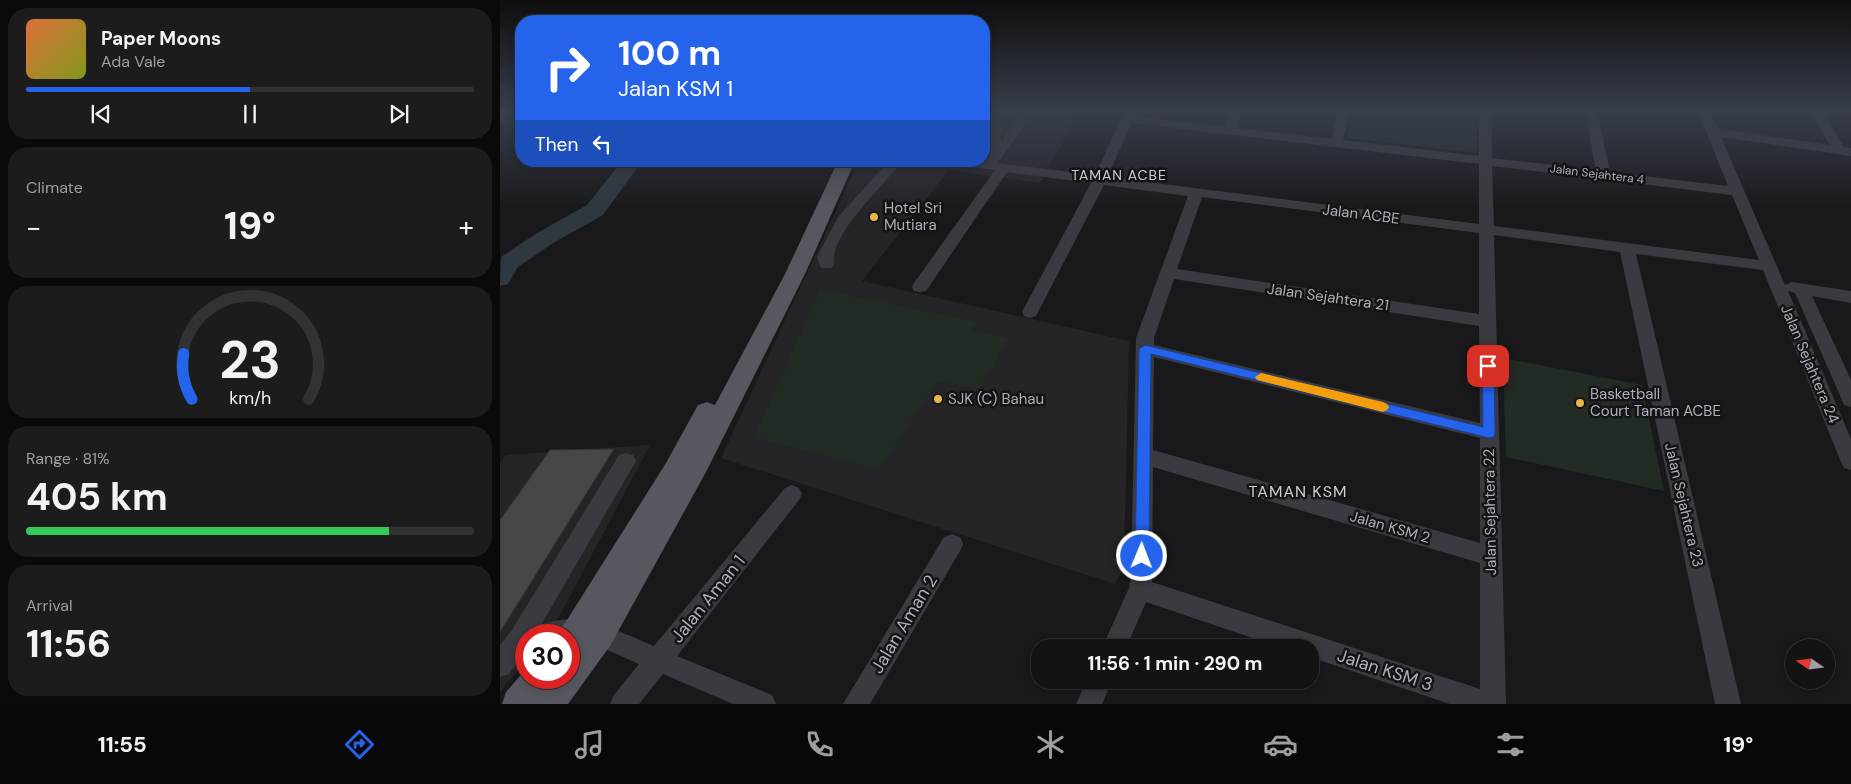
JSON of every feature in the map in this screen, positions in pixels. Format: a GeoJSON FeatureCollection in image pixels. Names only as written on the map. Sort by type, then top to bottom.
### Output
{"type":"FeatureCollection","features":[{"type":"Feature","properties":{"kind":"main road"},"geometry":{"type":"LineString","coordinates":[[582,636],[675,471],[782,274],[832,167]]}},
{"type":"Feature","properties":{"kind":"main road"},"geometry":{"type":"LineString","coordinates":[[582,636],[697,464],[795,274],[844,167]]}},
{"type":"Feature","properties":{"kind":"main road"},"geometry":{"type":"LineString","coordinates":[[518,704],[531,689]]}},
{"type":"Feature","properties":{"kind":"main road"},"geometry":{"type":"LineString","coordinates":[[548,704],[559,689]]}},
{"type":"Feature","properties":{"kind":"street"},"geometry":{"type":"LineString","coordinates":[[994,144],[996,163]]}},
{"type":"Feature","properties":{"kind":"street"},"geometry":{"type":"LineString","coordinates":[[920,287],[1006,144]]}},
{"type":"Feature","properties":{"kind":"street"},"geometry":{"type":"LineString","coordinates":[[1030,312],[1116,144]]}},
{"type":"Feature","properties":{"kind":"street","name":"Jalan Sejahtera 4"},"geometry":{"type":"LineString","coordinates":[[1336,144],[1737,191]]}},
{"type":"Feature","properties":{"kind":"street","name":"Jalan Sejahtera 22"},"geometry":{"type":"LineString","coordinates":[[1485,144],[1493,704]]}},
{"type":"Feature","properties":{"kind":"street"},"geometry":{"type":"LineString","coordinates":[[1598,144],[1604,175]]}},
{"type":"Feature","properties":{"kind":"street","name":"Jalan Sejahtera 24"},"geometry":{"type":"LineString","coordinates":[[1718,144],[1851,462]]}},
{"type":"Feature","properties":{"kind":"street"},"geometry":{"type":"LineString","coordinates":[[1796,144],[1846,151]]}},
{"type":"Feature","properties":{"kind":"street","name":"Jalan ACBE"},"geometry":{"type":"LineString","coordinates":[[990,163],[1196,193],[1769,266]]}},
{"type":"Feature","properties":{"kind":"street"},"geometry":{"type":"LineString","coordinates":[[826,264],[825,257],[843,220],[891,167]]}},
{"type":"Feature","properties":{"kind":"street"},"geometry":{"type":"LineString","coordinates":[[1118,639],[1140,589],[1142,576],[1145,343],[1196,193]]}},
{"type":"Feature","properties":{"kind":"street","name":"Jalan Sejahtera 23"},"geometry":{"type":"LineString","coordinates":[[1627,248],[1728,704]]}},
{"type":"Feature","properties":{"kind":"street","name":"Jalan Sejahtera 21"},"geometry":{"type":"LineString","coordinates":[[1168,274],[1487,321]]}},
{"type":"Feature","properties":{"kind":"street"},"geometry":{"type":"LineString","coordinates":[[1777,285],[1851,297]]}},
{"type":"Feature","properties":{"kind":"street"},"geometry":{"type":"LineString","coordinates":[[1801,289],[1844,371],[1851,400]]}},
{"type":"Feature","properties":{"kind":"street"},"geometry":{"type":"LineString","coordinates":[[1145,343],[1489,433]]}},
{"type":"Feature","properties":{"kind":"street","name":"Jalan KSM 2"},"geometry":{"type":"LineString","coordinates":[[1144,456],[1491,556]]}},
{"type":"Feature","properties":{"kind":"street"},"geometry":{"type":"LineString","coordinates":[[531,624],[626,461]]}},
{"type":"Feature","properties":{"kind":"street","name":"Jalan Aman 1"},"geometry":{"type":"LineString","coordinates":[[623,704],[792,494]]}},
{"type":"Feature","properties":{"kind":"street","name":"Jalan Aman 2"},"geometry":{"type":"LineString","coordinates":[[856,704],[952,544]]}},
{"type":"Feature","properties":{"kind":"street","name":"Jalan KSM 3"},"geometry":{"type":"LineString","coordinates":[[1140,589],[1488,704]]}},
{"type":"Feature","properties":{"kind":"street"},"geometry":{"type":"LineString","coordinates":[[582,636],[658,660],[763,704]]}},
{"type":"Feature","properties":{"kind":"street"},"geometry":{"type":"LineString","coordinates":[[500,665],[515,647]]}},
{"type":"Feature","properties":{"kind":"street"},"geometry":{"type":"LineString","coordinates":[[1089,704],[1096,689]]}},
{"type":"Feature","properties":{"kind":"shaded area","name":"SJK (C) Bahau"},"geometry":{"type":"Polygon","coordinates":[[[990,144],[1062,144],[1040,183],[949,170],[862,281],[1129,341],[1124,566],[1115,584],[721,458],[856,167],[990,167],[990,144]]]}},
{"type":"Feature","properties":{"kind":"shaded area"},"geometry":{"type":"Polygon","coordinates":[[[1398,144],[1477,144],[1477,153],[1398,144]]]}},
{"type":"Feature","properties":{"kind":"shaded area"},"geometry":{"type":"Polygon","coordinates":[[[820,289],[977,322],[972,331],[1009,338],[979,390],[938,381],[879,470],[754,438],[820,289]]]}},
{"type":"Feature","properties":{"kind":"shaded area"},"geometry":{"type":"Polygon","coordinates":[[[1503,358],[1642,385],[1664,491],[1506,457],[1503,358]]]}},
{"type":"Feature","properties":{"kind":"shaded area"},"geometry":{"type":"Polygon","coordinates":[[[650,445],[560,615],[553,624],[515,624],[515,674],[500,692],[500,463],[506,455],[650,445]]]}},
{"type":"Feature","properties":{"kind":"building"},"geometry":{"type":"Polygon","coordinates":[[[614,449],[500,632],[500,520],[550,450],[614,449]]]}},
{"type":"Feature","properties":{"kind":"waterway"},"geometry":{"type":"LineString","coordinates":[[500,278],[509,262],[545,238],[595,210],[627,167]]}},
{"type":"Feature","properties":{"kind":"slow traffic"},"geometry":{"type":"LineString","coordinates":[[1261,377],[1383,407]]}},
{"type":"Feature","properties":{"kind":"place","name":"Hotel Sri Mutiara"},"geometry":{"type":"Point","coordinates":[874,217]}},
{"type":"Feature","properties":{"kind":"place","name":"SJK (C) Bahau"},"geometry":{"type":"Point","coordinates":[938,399]}},
{"type":"Feature","properties":{"kind":"place","name":"Basketball Court Taman ACBE"},"geometry":{"type":"Point","coordinates":[1580,403]}},
{"type":"Feature","properties":{"kind":"district","name":"TAMAN ACBE"},"geometry":{"type":"Point","coordinates":[1119,175]}},
{"type":"Feature","properties":{"kind":"district","name":"TAMAN KSM"},"geometry":{"type":"Point","coordinates":[1298,491]}},
{"type":"Feature","properties":{"kind":"route"},"geometry":{"type":"LineString","coordinates":[[1142,556],[1145,349],[1489,433],[1488,366]]}}]}
